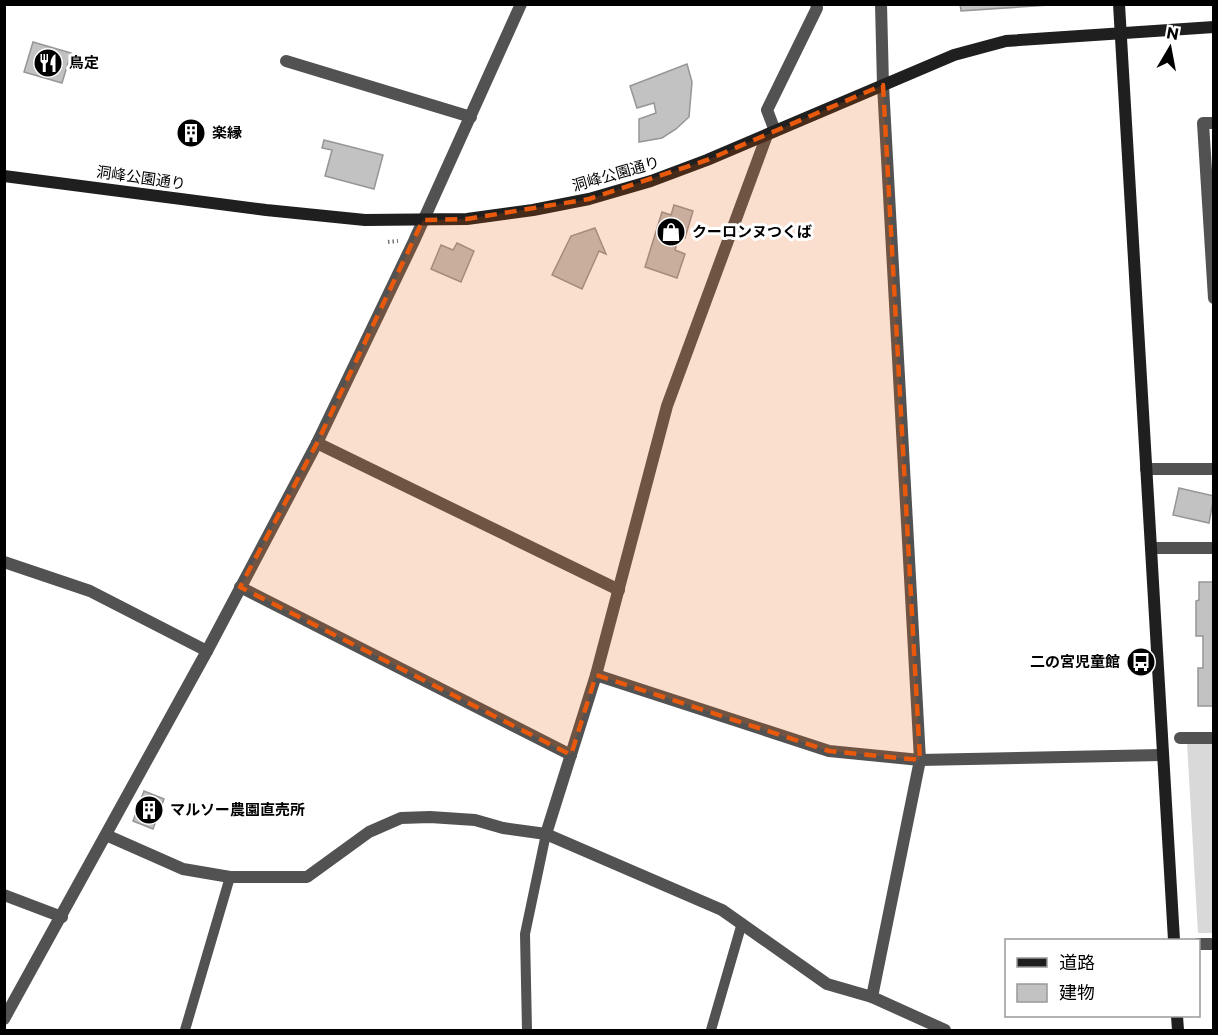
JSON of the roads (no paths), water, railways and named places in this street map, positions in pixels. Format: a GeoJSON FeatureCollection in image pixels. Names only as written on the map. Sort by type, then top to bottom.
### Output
{"type":"FeatureCollection","features":[{"type":"Feature","properties":{"kind":"street"},"geometry":{"type":"LineString","coordinates":[[4,1019],[207,651],[317,443],[471,117],[521,4]]}},
{"type":"Feature","properties":{"kind":"street"},"geometry":{"type":"LineString","coordinates":[[546,834],[596,675],[667,406],[771,133],[766,110],[817,8],[816,4]]}},
{"type":"Feature","properties":{"kind":"street"},"geometry":{"type":"LineString","coordinates":[[872,997],[920,760],[883,84],[881,4]]}},
{"type":"Feature","properties":{"kind":"street"},"geometry":{"type":"LineString","coordinates":[[1119,4],[1174,939]]}},
{"type":"Feature","properties":{"kind":"street","name":"洞峰公園通り"},"geometry":{"type":"LineString","coordinates":[[4,176],[318,216],[365,220],[467,219],[533,210],[588,199],[651,182],[883,84],[978,47],[1006,41],[1214,27]]}},
{"type":"Feature","properties":{"kind":"street"},"geometry":{"type":"LineString","coordinates":[[286,61],[471,117]]}},
{"type":"Feature","properties":{"kind":"street"},"geometry":{"type":"LineString","coordinates":[[1214,123],[1203,123],[1214,298]]}},
{"type":"Feature","properties":{"kind":"street"},"geometry":{"type":"LineString","coordinates":[[317,443],[619,590]]}},
{"type":"Feature","properties":{"kind":"street"},"geometry":{"type":"LineString","coordinates":[[1146,469],[1214,469]]}},
{"type":"Feature","properties":{"kind":"street"},"geometry":{"type":"LineString","coordinates":[[1151,549],[1214,548]]}},
{"type":"Feature","properties":{"kind":"street"},"geometry":{"type":"LineString","coordinates":[[4,562],[90,591],[207,651]]}},
{"type":"Feature","properties":{"kind":"street"},"geometry":{"type":"LineString","coordinates":[[240,587],[571,755]]}},
{"type":"Feature","properties":{"kind":"street"},"geometry":{"type":"LineString","coordinates":[[596,675],[829,751],[920,760],[1162,755]]}},
{"type":"Feature","properties":{"kind":"street"},"geometry":{"type":"LineString","coordinates":[[1180,738],[1214,738]]}},
{"type":"Feature","properties":{"kind":"street"},"geometry":{"type":"LineString","coordinates":[[106,835],[183,869],[230,877],[307,877],[369,832],[401,818],[475,820],[503,828],[546,834],[722,909],[827,984],[872,997],[945,1030]]}},
{"type":"Feature","properties":{"kind":"street"},"geometry":{"type":"LineString","coordinates":[[4,896],[62,917]]}},
{"type":"Feature","properties":{"kind":"lane"},"geometry":{"type":"LineString","coordinates":[[527,1030],[525,934],[546,834]]}},
{"type":"Feature","properties":{"kind":"lane"},"geometry":{"type":"LineString","coordinates":[[185,1030],[230,877]]}},
{"type":"Feature","properties":{"kind":"lane"},"geometry":{"type":"LineString","coordinates":[[711,1030],[742,923]]}},
{"type":"Feature","properties":{"kind":"place","name":"鳥定"},"geometry":{"type":"Point","coordinates":[48,63]}},
{"type":"Feature","properties":{"kind":"place","name":"楽縁"},"geometry":{"type":"Point","coordinates":[191,133]}},
{"type":"Feature","properties":{"kind":"place","name":"クーロンヌつくば"},"geometry":{"type":"Point","coordinates":[671,232]}},
{"type":"Feature","properties":{"kind":"place","name":"二の宮児童館"},"geometry":{"type":"Point","coordinates":[1141,662]}},
{"type":"Feature","properties":{"kind":"place","name":"マルソー農園直売所"},"geometry":{"type":"Point","coordinates":[149,810]}}]}
